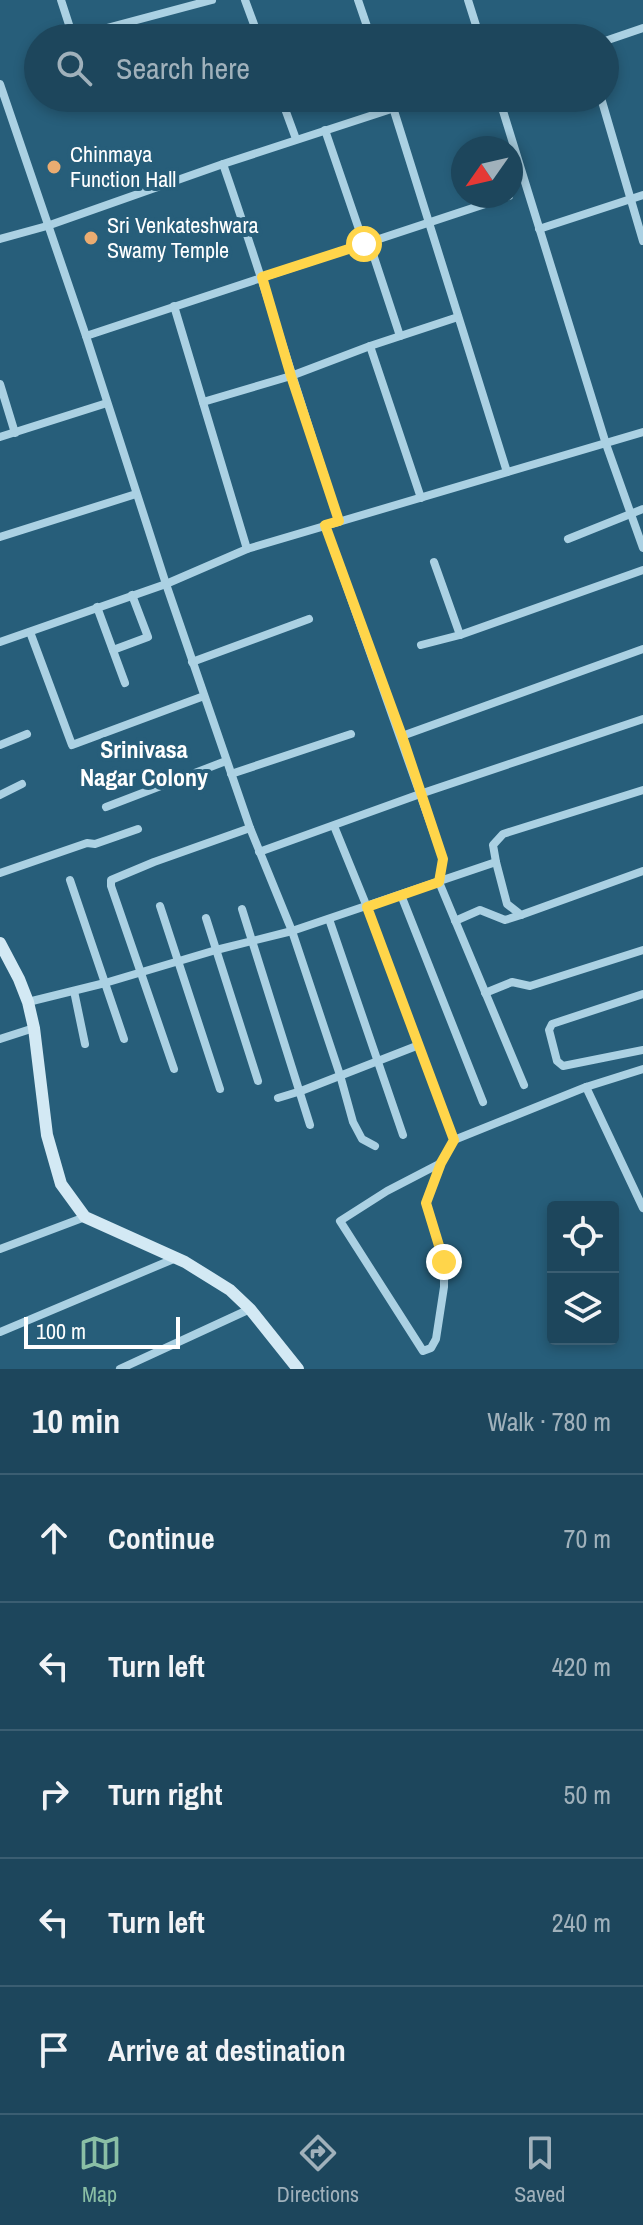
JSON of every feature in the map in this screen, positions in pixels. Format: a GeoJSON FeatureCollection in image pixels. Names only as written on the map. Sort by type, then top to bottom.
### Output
{"type":"FeatureCollection","features":[{"type":"Feature","properties":{"kind":"street"},"geometry":{"type":"LineString","coordinates":[[61,0],[69,24]]}},
{"type":"Feature","properties":{"kind":"street"},"geometry":{"type":"LineString","coordinates":[[167,0],[171,10]]}},
{"type":"Feature","properties":{"kind":"street"},"geometry":{"type":"LineString","coordinates":[[120,24],[212,0]]}},
{"type":"Feature","properties":{"kind":"street"},"geometry":{"type":"LineString","coordinates":[[245,0],[254,24]]}},
{"type":"Feature","properties":{"kind":"street"},"geometry":{"type":"LineString","coordinates":[[358,0],[366,24]]}},
{"type":"Feature","properties":{"kind":"street"},"geometry":{"type":"LineString","coordinates":[[468,0],[476,24]]}},
{"type":"Feature","properties":{"kind":"street"},"geometry":{"type":"LineString","coordinates":[[619,36],[643,28]]}},
{"type":"Feature","properties":{"kind":"street"},"geometry":{"type":"LineString","coordinates":[[0,84],[226,761],[292,931],[357,1131],[362,1139],[375,1146]]}},
{"type":"Feature","properties":{"kind":"street"},"geometry":{"type":"LineString","coordinates":[[286,112],[296,139]]}},
{"type":"Feature","properties":{"kind":"street"},"geometry":{"type":"LineString","coordinates":[[0,239],[47,226],[381,112]]}},
{"type":"Feature","properties":{"kind":"street"},"geometry":{"type":"LineString","coordinates":[[395,112],[507,472]]}},
{"type":"Feature","properties":{"kind":"street"},"geometry":{"type":"LineString","coordinates":[[503,112],[606,444],[643,548]]}},
{"type":"Feature","properties":{"kind":"street"},"geometry":{"type":"LineString","coordinates":[[605,112],[643,241]]}},
{"type":"Feature","properties":{"kind":"street"},"geometry":{"type":"LineString","coordinates":[[325,130],[400,336]]}},
{"type":"Feature","properties":{"kind":"street"},"geometry":{"type":"LineString","coordinates":[[223,164],[339,521]]}},
{"type":"Feature","properties":{"kind":"street"},"geometry":{"type":"LineString","coordinates":[[523,191],[527,190]]}},
{"type":"Feature","properties":{"kind":"street"},"geometry":{"type":"LineString","coordinates":[[539,229],[643,195]]}},
{"type":"Feature","properties":{"kind":"street"},"geometry":{"type":"LineString","coordinates":[[86,336],[474,208]]}},
{"type":"Feature","properties":{"kind":"street"},"geometry":{"type":"LineString","coordinates":[[174,306],[247,549]]}},
{"type":"Feature","properties":{"kind":"street"},"geometry":{"type":"LineString","coordinates":[[203,402],[291,376],[458,317]]}},
{"type":"Feature","properties":{"kind":"street"},"geometry":{"type":"LineString","coordinates":[[370,346],[421,498]]}},
{"type":"Feature","properties":{"kind":"street"},"geometry":{"type":"LineString","coordinates":[[0,384],[15,433]]}},
{"type":"Feature","properties":{"kind":"street"},"geometry":{"type":"LineString","coordinates":[[0,437],[107,403]]}},
{"type":"Feature","properties":{"kind":"street"},"geometry":{"type":"LineString","coordinates":[[0,642],[166,584],[247,549],[643,432]]}},
{"type":"Feature","properties":{"kind":"street"},"geometry":{"type":"LineString","coordinates":[[0,537],[136,494]]}},
{"type":"Feature","properties":{"kind":"street"},"geometry":{"type":"LineString","coordinates":[[568,539],[643,509]]}},
{"type":"Feature","properties":{"kind":"street"},"geometry":{"type":"LineString","coordinates":[[325,525],[443,859],[439,882],[524,1085]]}},
{"type":"Feature","properties":{"kind":"street"},"geometry":{"type":"LineString","coordinates":[[434,562],[460,635]]}},
{"type":"Feature","properties":{"kind":"street"},"geometry":{"type":"LineString","coordinates":[[421,645],[460,635],[643,570]]}},
{"type":"Feature","properties":{"kind":"street"},"geometry":{"type":"LineString","coordinates":[[113,650],[148,637],[132,595]]}},
{"type":"Feature","properties":{"kind":"street"},"geometry":{"type":"LineString","coordinates":[[97,607],[125,683]]}},
{"type":"Feature","properties":{"kind":"street"},"geometry":{"type":"LineString","coordinates":[[192,662],[309,619]]}},
{"type":"Feature","properties":{"kind":"street"},"geometry":{"type":"LineString","coordinates":[[30,632],[72,745],[204,696]]}},
{"type":"Feature","properties":{"kind":"street"},"geometry":{"type":"LineString","coordinates":[[402,736],[643,649]]}},
{"type":"Feature","properties":{"kind":"street"},"geometry":{"type":"LineString","coordinates":[[259,852],[643,719]]}},
{"type":"Feature","properties":{"kind":"street"},"geometry":{"type":"LineString","coordinates":[[0,745],[27,734]]}},
{"type":"Feature","properties":{"kind":"street"},"geometry":{"type":"LineString","coordinates":[[231,774],[351,734]]}},
{"type":"Feature","properties":{"kind":"street"},"geometry":{"type":"LineString","coordinates":[[106,807],[226,761]]}},
{"type":"Feature","properties":{"kind":"street"},"geometry":{"type":"LineString","coordinates":[[0,795],[22,784]]}},
{"type":"Feature","properties":{"kind":"street"},"geometry":{"type":"LineString","coordinates":[[521,915],[507,904],[496,862],[493,845],[503,834],[643,790]]}},
{"type":"Feature","properties":{"kind":"street"},"geometry":{"type":"LineString","coordinates":[[334,826],[454,1140]]}},
{"type":"Feature","properties":{"kind":"street"},"geometry":{"type":"LineString","coordinates":[[174,1069],[111,880],[250,828]]}},
{"type":"Feature","properties":{"kind":"street"},"geometry":{"type":"LineString","coordinates":[[0,873],[138,829]]}},
{"type":"Feature","properties":{"kind":"street"},"geometry":{"type":"LineString","coordinates":[[28,1002],[292,931],[496,862]]}},
{"type":"Feature","properties":{"kind":"street"},"geometry":{"type":"LineString","coordinates":[[455,921],[480,910],[505,920],[643,871]]}},
{"type":"Feature","properties":{"kind":"street"},"geometry":{"type":"LineString","coordinates":[[70,880],[124,1039]]}},
{"type":"Feature","properties":{"kind":"street"},"geometry":{"type":"LineString","coordinates":[[401,895],[483,1102]]}},
{"type":"Feature","properties":{"kind":"street"},"geometry":{"type":"LineString","coordinates":[[160,906],[220,1089]]}},
{"type":"Feature","properties":{"kind":"street"},"geometry":{"type":"LineString","coordinates":[[242,909],[310,1125]]}},
{"type":"Feature","properties":{"kind":"street"},"geometry":{"type":"LineString","coordinates":[[206,918],[258,1081]]}},
{"type":"Feature","properties":{"kind":"street"},"geometry":{"type":"LineString","coordinates":[[329,919],[403,1135]]}},
{"type":"Feature","properties":{"kind":"street"},"geometry":{"type":"LineString","coordinates":[[0,943],[28,1002],[47,1135],[61,1184],[85,1217],[176,1258],[230,1290],[250,1309],[292,1367]]}},
{"type":"Feature","properties":{"kind":"street"},"geometry":{"type":"LineString","coordinates":[[485,993],[512,982],[530,986],[643,950]]}},
{"type":"Feature","properties":{"kind":"street"},"geometry":{"type":"LineString","coordinates":[[74,991],[85,1044]]}},
{"type":"Feature","properties":{"kind":"street"},"geometry":{"type":"LineString","coordinates":[[643,994],[552,1024],[549,1030],[557,1061],[563,1066],[643,1050]]}},
{"type":"Feature","properties":{"kind":"street"},"geometry":{"type":"LineString","coordinates":[[0,1039],[34,1028]]}},
{"type":"Feature","properties":{"kind":"street"},"geometry":{"type":"LineString","coordinates":[[278,1098],[419,1045]]}},
{"type":"Feature","properties":{"kind":"street"},"geometry":{"type":"LineString","coordinates":[[441,1163],[387,1191],[340,1221],[423,1351],[431,1348],[436,1339],[444,1287],[444,1262],[426,1203],[441,1163],[454,1140],[586,1087],[643,1069]]}},
{"type":"Feature","properties":{"kind":"street"},"geometry":{"type":"LineString","coordinates":[[586,1087],[643,1208]]}},
{"type":"Feature","properties":{"kind":"street"},"geometry":{"type":"LineString","coordinates":[[0,1249],[85,1217]]}},
{"type":"Feature","properties":{"kind":"street"},"geometry":{"type":"LineString","coordinates":[[0,1332],[176,1258]]}},
{"type":"Feature","properties":{"kind":"street"},"geometry":{"type":"LineString","coordinates":[[120,1369],[250,1309]]}},
{"type":"Feature","properties":{"kind":"place","name":"Chinmaya Function Hall"},"geometry":{"type":"Point","coordinates":[54,167]}},
{"type":"Feature","properties":{"kind":"place","name":"Sri Venkateshwara Swamy Temple"},"geometry":{"type":"Point","coordinates":[91,238]}},
{"type":"Feature","properties":{"kind":"district","name":"Srinivasa Nagar Colony"},"geometry":{"type":"Point","coordinates":[144,763]}},
{"type":"Feature","properties":{"kind":"route"},"geometry":{"type":"LineString","coordinates":[[364,244],[262,277],[339,521],[325,525],[443,859],[439,882],[367,907],[454,1140],[441,1163],[426,1203],[444,1262]]}}]}
